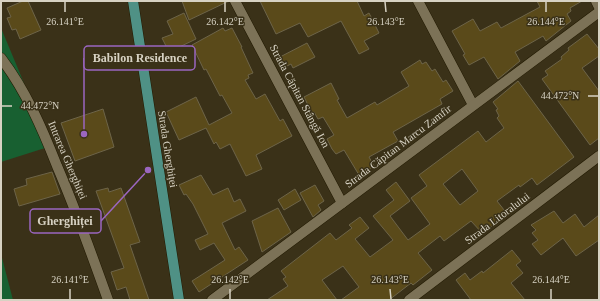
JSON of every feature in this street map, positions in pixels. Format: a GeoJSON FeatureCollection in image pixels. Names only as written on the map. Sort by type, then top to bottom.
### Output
{"type":"FeatureCollection","features":[{"type":"Feature","properties":{"kind":"main road","name":"Strada Gherghiței"},"geometry":{"type":"LineString","coordinates":[[133,1],[179,300]]}},
{"type":"Feature","properties":{"kind":"street","name":"Strada Căpitan Stângă Ion"},"geometry":{"type":"LineString","coordinates":[[235,1],[342,203]]}},
{"type":"Feature","properties":{"kind":"street"},"geometry":{"type":"LineString","coordinates":[[418,1],[473,106]]}},
{"type":"Feature","properties":{"kind":"street"},"geometry":{"type":"LineString","coordinates":[[596,1],[599,7]]}},
{"type":"Feature","properties":{"kind":"street","name":"Strada Căpitan Marcu Zamfir"},"geometry":{"type":"LineString","coordinates":[[212,300],[599,12]]}},
{"type":"Feature","properties":{"kind":"street","name":"Intrarea Gherghiței"},"geometry":{"type":"LineString","coordinates":[[1,58],[16,77],[35,114],[72,202],[108,300]]}},
{"type":"Feature","properties":{"kind":"street","name":"Strada Litoralului"},"geometry":{"type":"LineString","coordinates":[[409,300],[599,156]]}},
{"type":"Feature","properties":{"kind":"green space"},"geometry":{"type":"Polygon","coordinates":[[[1,28],[39,119],[45,148],[1,162],[1,28]]]}},
{"type":"Feature","properties":{"kind":"green space"},"geometry":{"type":"Polygon","coordinates":[[[1,254],[13,300],[1,300],[1,254]]]}},
{"type":"Feature","properties":{"kind":"building"},"geometry":{"type":"Polygon","coordinates":[[[23,1],[28,1],[41,30],[20,39],[16,29],[12,30],[7,18],[11,17],[7,8],[23,1]]]}},
{"type":"Feature","properties":{"kind":"building"},"geometry":{"type":"Polygon","coordinates":[[[182,1],[229,1],[189,20],[182,1]]]}},
{"type":"Feature","properties":{"kind":"building"},"geometry":{"type":"Polygon","coordinates":[[[260,1],[357,1],[364,16],[369,13],[379,33],[364,41],[369,49],[359,54],[341,21],[308,37],[300,23],[276,34],[260,1]]]}},
{"type":"Feature","properties":{"kind":"building"},"geometry":{"type":"Polygon","coordinates":[[[537,1],[582,1],[570,8],[571,11],[567,14],[571,21],[546,41],[543,36],[515,52],[520,61],[498,79],[484,57],[469,65],[463,55],[465,54],[452,31],[473,19],[480,31],[497,22],[501,28],[540,7],[537,1]]]}},
{"type":"Feature","properties":{"kind":"building"},"geometry":{"type":"Polygon","coordinates":[[[184,13],[196,39],[169,52],[162,38],[173,34],[167,21],[184,13]]]}},
{"type":"Feature","properties":{"kind":"building"},"geometry":{"type":"Polygon","coordinates":[[[223,28],[225,31],[232,28],[242,47],[253,73],[248,75],[249,78],[245,80],[256,99],[265,94],[280,121],[283,119],[292,136],[256,155],[262,169],[246,176],[230,144],[220,149],[216,142],[214,144],[206,128],[179,140],[166,112],[196,97],[209,125],[232,113],[222,95],[220,96],[206,69],[204,70],[192,45],[223,28]]]}},
{"type":"Feature","properties":{"kind":"building"},"geometry":{"type":"Polygon","coordinates":[[[587,34],[599,49],[599,56],[582,68],[599,91],[599,138],[590,145],[542,79],[548,75],[545,71],[562,59],[561,57],[569,50],[568,48],[587,34]]]}},
{"type":"Feature","properties":{"kind":"building"},"geometry":{"type":"Polygon","coordinates":[[[307,43],[315,57],[293,68],[291,64],[283,68],[278,58],[307,43]]]}},
{"type":"Feature","properties":{"kind":"building"},"geometry":{"type":"Polygon","coordinates":[[[420,60],[422,64],[426,62],[432,71],[435,69],[443,82],[446,80],[453,91],[440,99],[442,104],[393,132],[398,141],[369,157],[374,166],[359,175],[344,150],[336,154],[332,149],[327,139],[334,135],[323,117],[318,119],[314,112],[312,113],[304,97],[331,83],[339,99],[337,100],[347,118],[375,102],[377,105],[409,86],[401,72],[420,60]]]}},
{"type":"Feature","properties":{"kind":"building"},"geometry":{"type":"Polygon","coordinates":[[[518,81],[574,157],[537,185],[532,178],[520,187],[519,185],[497,201],[508,215],[482,233],[471,221],[444,241],[440,236],[418,253],[432,270],[413,285],[411,283],[389,300],[341,300],[359,287],[343,266],[322,280],[337,300],[267,300],[288,286],[283,279],[286,277],[281,271],[330,233],[336,240],[352,228],[349,225],[360,217],[369,228],[355,239],[370,257],[393,240],[373,216],[394,200],[386,190],[396,182],[410,201],[390,216],[408,240],[430,224],[411,198],[427,186],[419,175],[478,131],[486,142],[504,128],[497,118],[499,116],[496,110],[498,109],[493,102],[518,81]],[[462,169],[443,184],[460,205],[478,191],[462,169]]]}},
{"type":"Feature","properties":{"kind":"building"},"geometry":{"type":"Polygon","coordinates":[[[103,109],[114,147],[75,161],[61,123],[103,109]]]}},
{"type":"Feature","properties":{"kind":"building"},"geometry":{"type":"Polygon","coordinates":[[[52,172],[60,194],[19,206],[14,189],[27,185],[26,179],[52,172]]]}},
{"type":"Feature","properties":{"kind":"building"},"geometry":{"type":"Polygon","coordinates":[[[201,175],[213,195],[228,188],[234,202],[240,199],[246,211],[222,223],[235,250],[239,247],[248,260],[199,292],[192,281],[225,260],[214,243],[200,250],[195,240],[208,234],[193,204],[186,194],[184,195],[179,185],[201,175]]]}},
{"type":"Feature","properties":{"kind":"building"},"geometry":{"type":"Polygon","coordinates":[[[315,185],[324,201],[318,205],[321,210],[313,217],[300,193],[315,185]]]}},
{"type":"Feature","properties":{"kind":"building"},"geometry":{"type":"Polygon","coordinates":[[[108,188],[109,192],[121,188],[140,242],[130,245],[149,300],[130,300],[126,287],[117,290],[111,272],[124,268],[96,191],[108,188]]]}},
{"type":"Feature","properties":{"kind":"building"},"geometry":{"type":"Polygon","coordinates":[[[295,189],[301,200],[284,210],[278,200],[295,189]]]}},
{"type":"Feature","properties":{"kind":"building"},"geometry":{"type":"Polygon","coordinates":[[[278,208],[291,232],[262,252],[252,221],[278,208]]]}},
{"type":"Feature","properties":{"kind":"building"},"geometry":{"type":"Polygon","coordinates":[[[554,211],[563,223],[575,214],[584,227],[599,215],[599,240],[576,256],[563,238],[541,255],[532,244],[538,240],[532,233],[536,230],[531,225],[554,211]]]}},
{"type":"Feature","properties":{"kind":"building"},"geometry":{"type":"Polygon","coordinates":[[[512,250],[521,261],[516,265],[523,273],[511,283],[525,300],[471,300],[456,280],[465,273],[470,280],[482,271],[483,273],[512,250]]]}},
{"type":"Feature","properties":{"kind":"place","name":"Babilon Residence"},"geometry":{"type":"Point","coordinates":[84,134]}},
{"type":"Feature","properties":{"kind":"place","name":"Gherghiței"},"geometry":{"type":"Point","coordinates":[148,170]}}]}
